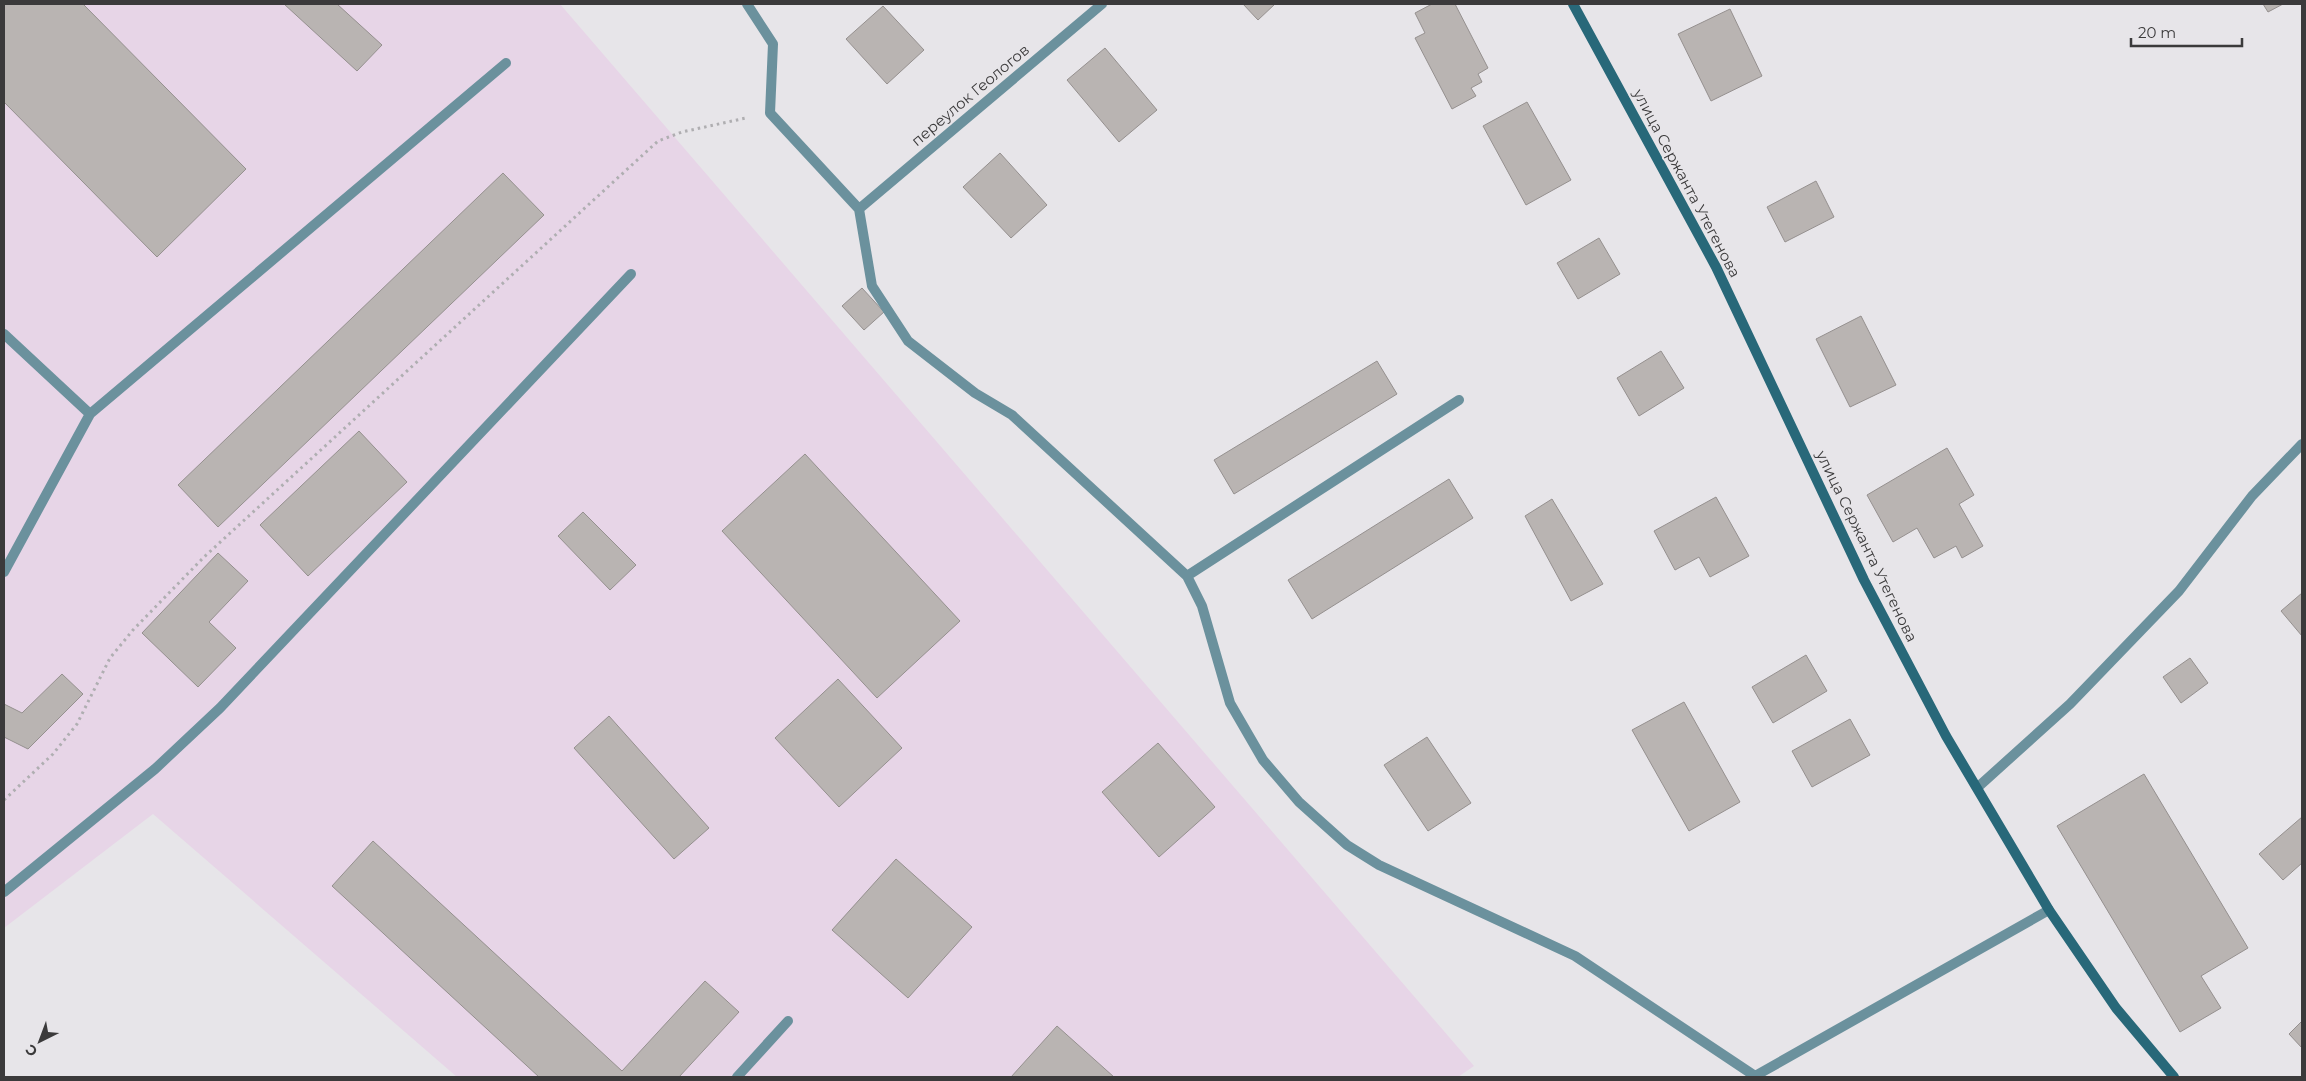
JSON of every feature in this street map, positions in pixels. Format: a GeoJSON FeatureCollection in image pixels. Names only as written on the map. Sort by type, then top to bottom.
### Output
{"type":"FeatureCollection","features":[{"type":"Feature","properties":{"kind":"main road","name":"улица Сержанта Утегенова"},"geometry":{"type":"LineString","coordinates":[[1573,4],[1716,267],[1864,580],[1946,736],[1978,787],[2049,910],[2116,1008],[2174,1077]]}},
{"type":"Feature","properties":{"kind":"street"},"geometry":{"type":"LineString","coordinates":[[747,4],[773,44],[770,113],[858,209],[872,286],[908,341],[974,393],[1012,415],[1187,576],[1202,606],[1230,703],[1263,760],[1299,802],[1347,845],[1379,865],[1575,956],[1755,1076],[2049,910]]}},
{"type":"Feature","properties":{"kind":"street","name":"переулок Геологов"},"geometry":{"type":"LineString","coordinates":[[858,209],[1102,4]]}},
{"type":"Feature","properties":{"kind":"street"},"geometry":{"type":"LineString","coordinates":[[4,572],[90,414],[506,64]]}},
{"type":"Feature","properties":{"kind":"street"},"geometry":{"type":"LineString","coordinates":[[4,892],[155,769],[220,708],[631,274]]}},
{"type":"Feature","properties":{"kind":"street"},"geometry":{"type":"LineString","coordinates":[[4,334],[90,414]]}},
{"type":"Feature","properties":{"kind":"street"},"geometry":{"type":"LineString","coordinates":[[1187,576],[1458,400]]}},
{"type":"Feature","properties":{"kind":"street"},"geometry":{"type":"LineString","coordinates":[[1978,787],[2070,704],[2179,591],[2252,496],[2302,444]]}},
{"type":"Feature","properties":{"kind":"street"},"geometry":{"type":"LineString","coordinates":[[737,1077],[788,1021]]}},
{"type":"Feature","properties":{"kind":"path"},"geometry":{"type":"LineString","coordinates":[[4,800],[53,754],[77,724],[110,658],[133,630],[204,557],[658,141],[682,132],[770,113]]}},
{"type":"Feature","properties":{"kind":"shaded area"},"geometry":{"type":"Polygon","coordinates":[[[4,4],[560,4],[1474,1066],[1458,1077],[457,1077],[153,814],[4,928],[4,4]]]}},
{"type":"Feature","properties":{"kind":"building"},"geometry":{"type":"Polygon","coordinates":[[[4,4],[83,4],[246,169],[157,257],[4,102],[4,4]]]}},
{"type":"Feature","properties":{"kind":"building"},"geometry":{"type":"Polygon","coordinates":[[[284,4],[337,4],[382,45],[357,71],[284,4]]]}},
{"type":"Feature","properties":{"kind":"building"},"geometry":{"type":"Polygon","coordinates":[[[1243,4],[1275,4],[1258,20],[1243,4]]]}},
{"type":"Feature","properties":{"kind":"building"},"geometry":{"type":"Polygon","coordinates":[[[1432,4],[1455,4],[1488,68],[1478,74],[1482,82],[1471,88],[1476,96],[1452,109],[1415,38],[1425,33],[1415,13],[1432,4]]]}},
{"type":"Feature","properties":{"kind":"building"},"geometry":{"type":"Polygon","coordinates":[[[2263,4],[2283,4],[2268,12],[2263,4]]]}},
{"type":"Feature","properties":{"kind":"building"},"geometry":{"type":"Polygon","coordinates":[[[883,6],[924,50],[887,84],[846,39],[883,6]]]}},
{"type":"Feature","properties":{"kind":"building"},"geometry":{"type":"Polygon","coordinates":[[[1730,9],[1762,76],[1711,101],[1678,34],[1730,9]]]}},
{"type":"Feature","properties":{"kind":"building"},"geometry":{"type":"Polygon","coordinates":[[[1105,48],[1157,110],[1119,142],[1067,80],[1105,48]]]}},
{"type":"Feature","properties":{"kind":"building"},"geometry":{"type":"Polygon","coordinates":[[[1527,102],[1571,180],[1526,205],[1483,126],[1527,102]]]}},
{"type":"Feature","properties":{"kind":"building"},"geometry":{"type":"Polygon","coordinates":[[[1000,153],[1047,205],[1011,238],[963,187],[1000,153]]]}},
{"type":"Feature","properties":{"kind":"building"},"geometry":{"type":"Polygon","coordinates":[[[503,173],[544,215],[218,527],[178,485],[503,173]]]}},
{"type":"Feature","properties":{"kind":"building"},"geometry":{"type":"Polygon","coordinates":[[[1816,181],[1834,217],[1785,242],[1767,207],[1816,181]]]}},
{"type":"Feature","properties":{"kind":"building"},"geometry":{"type":"Polygon","coordinates":[[[1599,238],[1620,274],[1578,299],[1557,263],[1599,238]]]}},
{"type":"Feature","properties":{"kind":"building"},"geometry":{"type":"Polygon","coordinates":[[[862,288],[884,312],[864,330],[842,306],[862,288]]]}},
{"type":"Feature","properties":{"kind":"building"},"geometry":{"type":"Polygon","coordinates":[[[1861,316],[1896,385],[1850,407],[1816,339],[1861,316]]]}},
{"type":"Feature","properties":{"kind":"building"},"geometry":{"type":"Polygon","coordinates":[[[1661,351],[1684,388],[1639,416],[1617,378],[1661,351]]]}},
{"type":"Feature","properties":{"kind":"building"},"geometry":{"type":"Polygon","coordinates":[[[1377,361],[1397,394],[1234,494],[1214,460],[1377,361]]]}},
{"type":"Feature","properties":{"kind":"building"},"geometry":{"type":"Polygon","coordinates":[[[359,431],[407,482],[308,576],[260,525],[359,431]]]}},
{"type":"Feature","properties":{"kind":"building"},"geometry":{"type":"Polygon","coordinates":[[[1947,448],[1974,495],[1959,504],[1983,546],[1962,558],[1956,546],[1934,558],[1917,528],[1893,542],[1867,495],[1947,448]]]}},
{"type":"Feature","properties":{"kind":"building"},"geometry":{"type":"Polygon","coordinates":[[[805,454],[960,621],[877,698],[722,531],[805,454]]]}},
{"type":"Feature","properties":{"kind":"building"},"geometry":{"type":"Polygon","coordinates":[[[1449,479],[1473,518],[1312,619],[1288,580],[1449,479]]]}},
{"type":"Feature","properties":{"kind":"building"},"geometry":{"type":"Polygon","coordinates":[[[1716,497],[1749,556],[1710,577],[1699,557],[1675,570],[1654,531],[1716,497]]]}},
{"type":"Feature","properties":{"kind":"building"},"geometry":{"type":"Polygon","coordinates":[[[1552,499],[1603,584],[1571,601],[1525,516],[1552,499]]]}},
{"type":"Feature","properties":{"kind":"building"},"geometry":{"type":"Polygon","coordinates":[[[583,512],[636,565],[610,590],[558,536],[583,512]]]}},
{"type":"Feature","properties":{"kind":"building"},"geometry":{"type":"Polygon","coordinates":[[[218,553],[248,581],[209,622],[236,648],[198,687],[142,633],[218,553]]]}},
{"type":"Feature","properties":{"kind":"building"},"geometry":{"type":"Polygon","coordinates":[[[2302,593],[2302,636],[2281,611],[2302,593]]]}},
{"type":"Feature","properties":{"kind":"building"},"geometry":{"type":"Polygon","coordinates":[[[1806,655],[1827,691],[1773,723],[1752,687],[1806,655]]]}},
{"type":"Feature","properties":{"kind":"building"},"geometry":{"type":"Polygon","coordinates":[[[2190,658],[2208,683],[2181,703],[2163,677],[2190,658]]]}},
{"type":"Feature","properties":{"kind":"building"},"geometry":{"type":"Polygon","coordinates":[[[62,674],[83,694],[28,749],[4,737],[4,704],[22,713],[62,674]]]}},
{"type":"Feature","properties":{"kind":"building"},"geometry":{"type":"Polygon","coordinates":[[[838,679],[902,748],[839,807],[775,738],[838,679]]]}},
{"type":"Feature","properties":{"kind":"building"},"geometry":{"type":"Polygon","coordinates":[[[1684,702],[1740,802],[1689,831],[1632,730],[1684,702]]]}},
{"type":"Feature","properties":{"kind":"building"},"geometry":{"type":"Polygon","coordinates":[[[609,716],[709,828],[674,859],[574,748],[609,716]]]}},
{"type":"Feature","properties":{"kind":"building"},"geometry":{"type":"Polygon","coordinates":[[[1850,719],[1870,755],[1812,787],[1792,751],[1850,719]]]}},
{"type":"Feature","properties":{"kind":"building"},"geometry":{"type":"Polygon","coordinates":[[[1427,737],[1471,803],[1428,831],[1384,765],[1427,737]]]}},
{"type":"Feature","properties":{"kind":"building"},"geometry":{"type":"Polygon","coordinates":[[[1158,743],[1215,807],[1159,857],[1102,792],[1158,743]]]}},
{"type":"Feature","properties":{"kind":"building"},"geometry":{"type":"Polygon","coordinates":[[[2144,774],[2248,948],[2201,976],[2221,1008],[2180,1032],[2057,826],[2144,774]]]}},
{"type":"Feature","properties":{"kind":"building"},"geometry":{"type":"Polygon","coordinates":[[[2302,817],[2302,863],[2283,880],[2259,854],[2302,817]]]}},
{"type":"Feature","properties":{"kind":"building"},"geometry":{"type":"Polygon","coordinates":[[[373,841],[622,1071],[705,981],[739,1012],[679,1077],[539,1077],[332,886],[373,841]]]}},
{"type":"Feature","properties":{"kind":"building"},"geometry":{"type":"Polygon","coordinates":[[[896,859],[972,927],[908,998],[832,930],[896,859]]]}},
{"type":"Feature","properties":{"kind":"building"},"geometry":{"type":"Polygon","coordinates":[[[2302,1021],[2302,1048],[2289,1034],[2302,1021]]]}},
{"type":"Feature","properties":{"kind":"building"},"geometry":{"type":"Polygon","coordinates":[[[1057,1026],[1114,1077],[1011,1077],[1057,1026]]]}}]}
